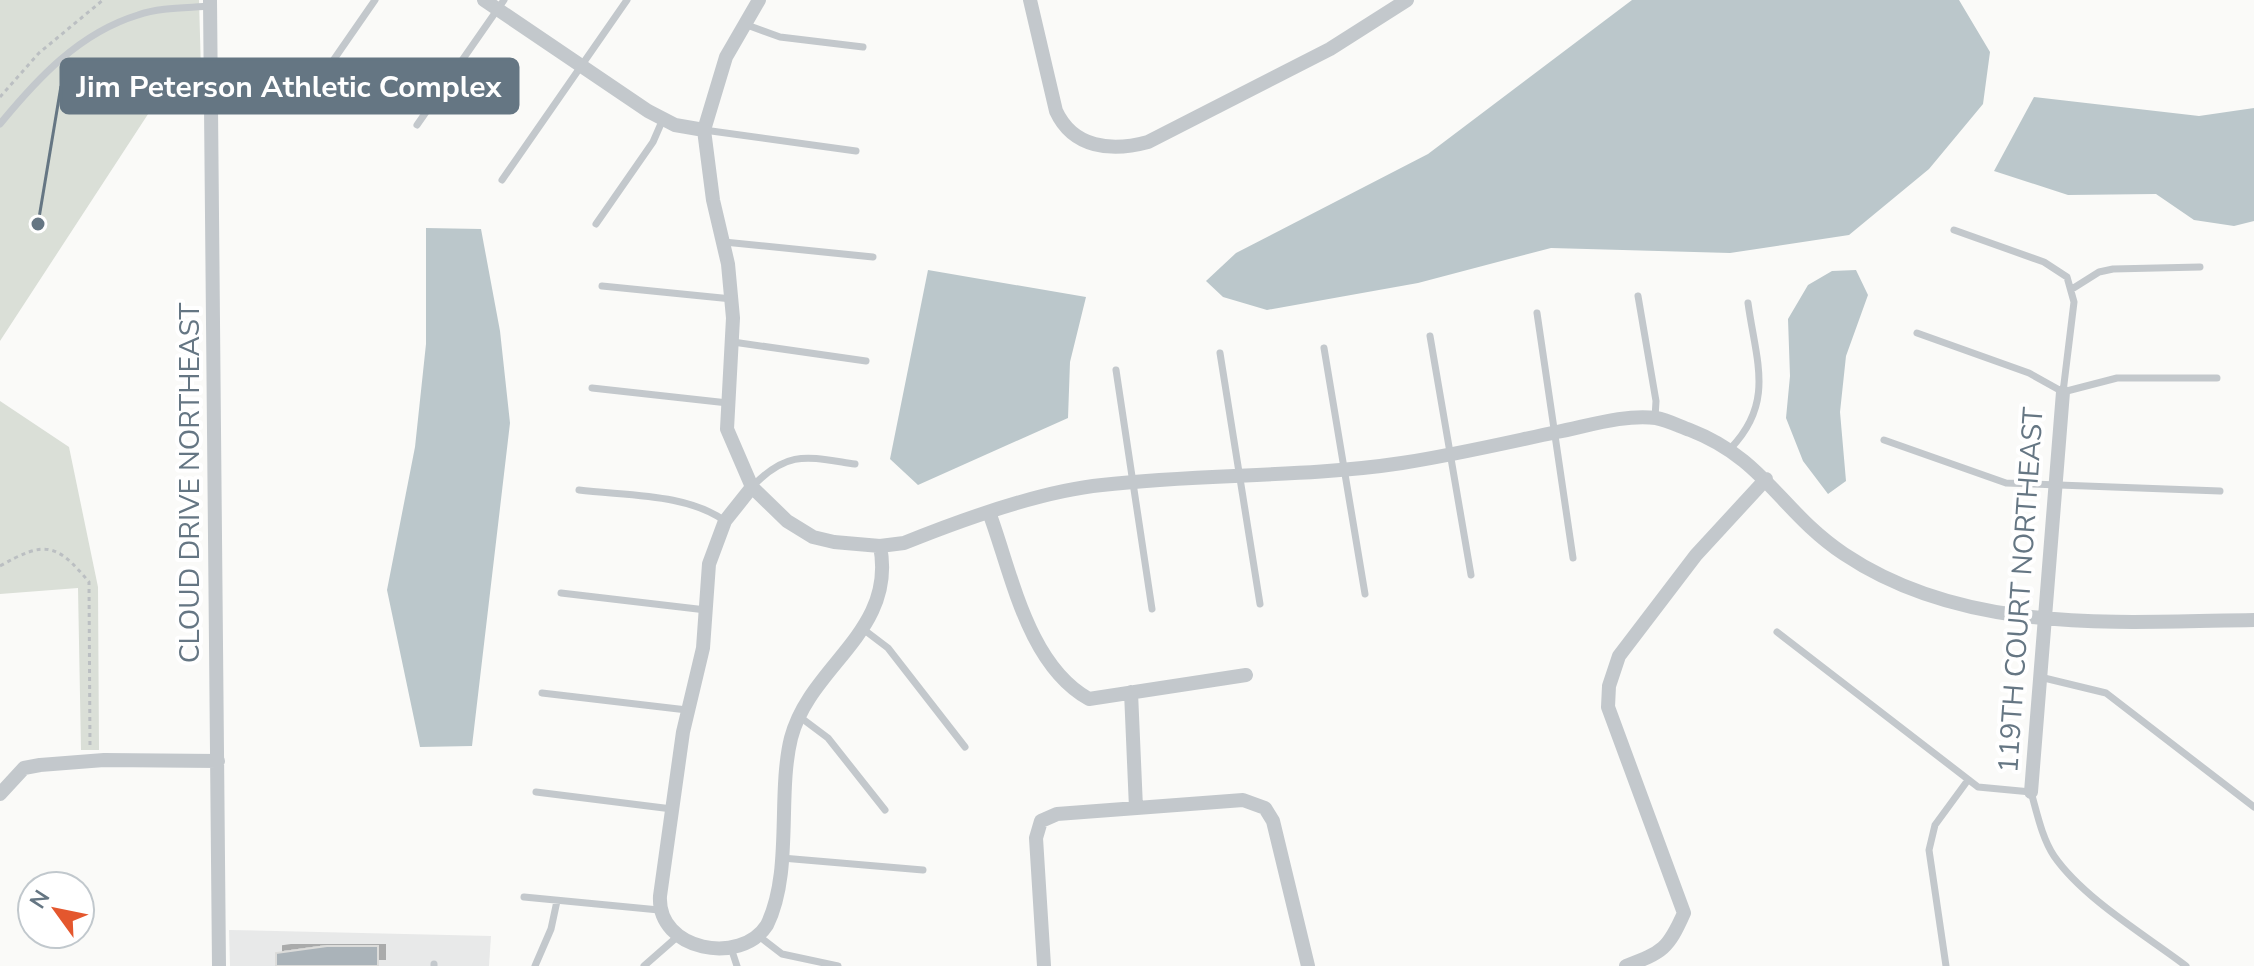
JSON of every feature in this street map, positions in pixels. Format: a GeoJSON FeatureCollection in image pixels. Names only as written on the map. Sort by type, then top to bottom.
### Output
{"type":"FeatureCollection","features":[{"type":"Feature","properties":{"kind":"street"},"geometry":{"type":"LineString","coordinates":[[484,0],[501,5],[583,67],[663,119],[704,130]]}},
{"type":"Feature","properties":{"kind":"street"},"geometry":{"type":"LineString","coordinates":[[759,0],[726,57],[704,130],[713,200],[724,242],[732,299],[733,342],[727,429],[752,487],[787,521],[813,537],[880,546],[904,543],[1049,495],[1133,483],[1344,470],[1450,455],[1606,422],[1655,418],[1711,437],[1731,448],[1825,539],[1890,580],[1956,602],[2044,619],[2076,622],[2254,620]]}},
{"type":"Feature","properties":{"kind":"street"},"geometry":{"type":"LineString","coordinates":[[1030,0],[1056,111],[1063,125],[1089,144],[1128,148],[1148,142],[1330,49],[1407,0]]}},
{"type":"Feature","properties":{"kind":"street","name":"CLOUD DRIVE NORTHEAST"},"geometry":{"type":"LineString","coordinates":[[210,3],[219,966]]}},
{"type":"Feature","properties":{"kind":"street","name":"119TH COURT NORTHEAST"},"geometry":{"type":"LineString","coordinates":[[2031,792],[2063,392]]}},
{"type":"Feature","properties":{"kind":"street"},"geometry":{"type":"LineString","coordinates":[[1626,966],[1657,954],[1670,945],[1684,913],[1608,707],[1609,686],[1619,656],[1676,580],[1766,479]]}},
{"type":"Feature","properties":{"kind":"street"},"geometry":{"type":"LineString","coordinates":[[752,487],[725,521],[709,564],[703,648],[687,710],[659,910],[677,937],[705,953],[735,960],[760,937],[772,912],[791,738],[822,681],[863,629],[882,589],[880,546]]}},
{"type":"Feature","properties":{"kind":"street"},"geometry":{"type":"LineString","coordinates":[[990,515],[1010,576],[1041,646],[1071,689],[1089,699],[1246,675]]}},
{"type":"Feature","properties":{"kind":"street"},"geometry":{"type":"LineString","coordinates":[[1131,692],[1136,808]]}},
{"type":"Feature","properties":{"kind":"street"},"geometry":{"type":"LineString","coordinates":[[0,794],[24,768],[90,761],[218,761]]}},
{"type":"Feature","properties":{"kind":"street"},"geometry":{"type":"LineString","coordinates":[[1044,966],[1036,838],[1041,821],[1057,814],[1243,800],[1265,808],[1273,821],[1308,966]]}},
{"type":"Feature","properties":{"kind":"lane"},"geometry":{"type":"LineString","coordinates":[[330,65],[375,0]]}},
{"type":"Feature","properties":{"kind":"lane"},"geometry":{"type":"LineString","coordinates":[[502,180],[627,0]]}},
{"type":"Feature","properties":{"kind":"lane"},"geometry":{"type":"LineString","coordinates":[[0,124],[36,80],[75,47],[138,14],[210,3]]}},
{"type":"Feature","properties":{"kind":"lane"},"geometry":{"type":"LineString","coordinates":[[417,125],[501,5]]}},
{"type":"Feature","properties":{"kind":"lane"},"geometry":{"type":"LineString","coordinates":[[747,25],[780,37],[863,47]]}},
{"type":"Feature","properties":{"kind":"lane"},"geometry":{"type":"LineString","coordinates":[[596,224],[653,142],[663,119]]}},
{"type":"Feature","properties":{"kind":"lane"},"geometry":{"type":"LineString","coordinates":[[704,130],[856,151]]}},
{"type":"Feature","properties":{"kind":"lane"},"geometry":{"type":"LineString","coordinates":[[1954,230],[2044,262],[2067,277],[2072,289],[2063,392]]}},
{"type":"Feature","properties":{"kind":"lane"},"geometry":{"type":"LineString","coordinates":[[724,242],[873,257]]}},
{"type":"Feature","properties":{"kind":"lane"},"geometry":{"type":"LineString","coordinates":[[2072,289],[2099,272],[2113,269],[2200,267]]}},
{"type":"Feature","properties":{"kind":"lane"},"geometry":{"type":"LineString","coordinates":[[602,286],[732,299]]}},
{"type":"Feature","properties":{"kind":"lane"},"geometry":{"type":"LineString","coordinates":[[1638,296],[1656,401],[1655,418]]}},
{"type":"Feature","properties":{"kind":"lane"},"geometry":{"type":"LineString","coordinates":[[1731,448],[1751,424],[1761,394],[1748,303]]}},
{"type":"Feature","properties":{"kind":"lane"},"geometry":{"type":"LineString","coordinates":[[1537,313],[1573,558]]}},
{"type":"Feature","properties":{"kind":"lane"},"geometry":{"type":"LineString","coordinates":[[1917,333],[2029,373],[2063,392],[2117,378],[2217,378]]}},
{"type":"Feature","properties":{"kind":"lane"},"geometry":{"type":"LineString","coordinates":[[1430,336],[1471,575]]}},
{"type":"Feature","properties":{"kind":"lane"},"geometry":{"type":"LineString","coordinates":[[733,342],[866,361]]}},
{"type":"Feature","properties":{"kind":"lane"},"geometry":{"type":"LineString","coordinates":[[1324,348],[1365,594]]}},
{"type":"Feature","properties":{"kind":"lane"},"geometry":{"type":"LineString","coordinates":[[1220,353],[1260,604]]}},
{"type":"Feature","properties":{"kind":"lane"},"geometry":{"type":"LineString","coordinates":[[1116,370],[1152,609]]}},
{"type":"Feature","properties":{"kind":"lane"},"geometry":{"type":"LineString","coordinates":[[592,388],[728,403]]}},
{"type":"Feature","properties":{"kind":"lane"},"geometry":{"type":"LineString","coordinates":[[1884,440],[2006,483],[2220,491]]}},
{"type":"Feature","properties":{"kind":"lane"},"geometry":{"type":"LineString","coordinates":[[752,487],[771,468],[802,456],[855,464]]}},
{"type":"Feature","properties":{"kind":"lane"},"geometry":{"type":"LineString","coordinates":[[579,490],[682,503],[713,513],[725,521]]}},
{"type":"Feature","properties":{"kind":"lane"},"geometry":{"type":"LineString","coordinates":[[561,593],[706,610]]}},
{"type":"Feature","properties":{"kind":"lane"},"geometry":{"type":"LineString","coordinates":[[863,629],[888,648],[965,747]]}},
{"type":"Feature","properties":{"kind":"lane"},"geometry":{"type":"LineString","coordinates":[[1777,632],[1968,780],[1989,790],[2031,792],[2053,853],[2063,866],[2087,890],[2186,966]]}},
{"type":"Feature","properties":{"kind":"lane"},"geometry":{"type":"LineString","coordinates":[[2040,677],[2106,693],[2254,807]]}},
{"type":"Feature","properties":{"kind":"lane"},"geometry":{"type":"LineString","coordinates":[[542,693],[687,710]]}},
{"type":"Feature","properties":{"kind":"lane"},"geometry":{"type":"LineString","coordinates":[[800,717],[828,738],[885,810]]}},
{"type":"Feature","properties":{"kind":"lane"},"geometry":{"type":"LineString","coordinates":[[1946,966],[1929,850],[1935,825],[1968,780]]}},
{"type":"Feature","properties":{"kind":"lane"},"geometry":{"type":"LineString","coordinates":[[536,792],[672,809]]}},
{"type":"Feature","properties":{"kind":"lane"},"geometry":{"type":"LineString","coordinates":[[780,858],[923,870]]}},
{"type":"Feature","properties":{"kind":"lane"},"geometry":{"type":"LineString","coordinates":[[524,897],[659,910]]}},
{"type":"Feature","properties":{"kind":"lane"},"geometry":{"type":"LineString","coordinates":[[535,966],[551,929],[557,901]]}},
{"type":"Feature","properties":{"kind":"lane"},"geometry":{"type":"LineString","coordinates":[[644,966],[677,937]]}},
{"type":"Feature","properties":{"kind":"lane"},"geometry":{"type":"LineString","coordinates":[[760,937],[782,954],[838,966]]}},
{"type":"Feature","properties":{"kind":"path"},"geometry":{"type":"LineString","coordinates":[[0,97],[39,53],[103,0]]}},
{"type":"Feature","properties":{"kind":"path"},"geometry":{"type":"LineString","coordinates":[[0,566],[41,547],[58,550],[89,582],[90,761]]}},
{"type":"Feature","properties":{"kind":"shaded area"},"geometry":{"type":"Polygon","coordinates":[[[0,0],[199,0],[202,107],[152,108],[0,341],[0,0]]]}},
{"type":"Feature","properties":{"kind":"shaded area"},"geometry":{"type":"Polygon","coordinates":[[[1632,0],[1959,0],[1990,52],[1983,104],[1929,169],[1849,235],[1730,253],[1551,248],[1418,283],[1267,310],[1223,297],[1206,281],[1236,253],[1428,154],[1632,0]]]}},
{"type":"Feature","properties":{"kind":"shaded area"},"geometry":{"type":"Polygon","coordinates":[[[2034,97],[2199,116],[2254,108],[2254,221],[2234,226],[2194,220],[2156,194],[2068,195],[1994,171],[2034,97]]]}},
{"type":"Feature","properties":{"kind":"shaded area"},"geometry":{"type":"Polygon","coordinates":[[[426,228],[481,229],[500,331],[510,423],[472,746],[420,747],[387,590],[415,447],[426,344],[426,228]]]}},
{"type":"Feature","properties":{"kind":"shaded area"},"geometry":{"type":"Polygon","coordinates":[[[928,270],[1086,297],[1070,362],[1068,418],[918,485],[890,459],[928,270]]]}},
{"type":"Feature","properties":{"kind":"shaded area"},"geometry":{"type":"Polygon","coordinates":[[[1856,270],[1868,295],[1846,356],[1840,412],[1846,481],[1828,494],[1803,461],[1786,418],[1790,376],[1788,319],[1808,285],[1832,271],[1856,270]]]}},
{"type":"Feature","properties":{"kind":"shaded area"},"geometry":{"type":"Polygon","coordinates":[[[0,401],[69,447],[98,587],[99,750],[81,750],[78,588],[0,594],[0,401]]]}},
{"type":"Feature","properties":{"kind":"shaded area"},"geometry":{"type":"Polygon","coordinates":[[[229,930],[491,936],[489,966],[230,966],[229,930]]]}},
{"type":"Feature","properties":{"kind":"building"},"geometry":{"type":"Polygon","coordinates":[[[327,946],[378,946],[378,966],[276,966],[276,953],[327,946]]]}},
{"type":"Feature","properties":{"kind":"place","name":"Jim Peterson Athletic Complex"},"geometry":{"type":"Point","coordinates":[38,224]}}]}
